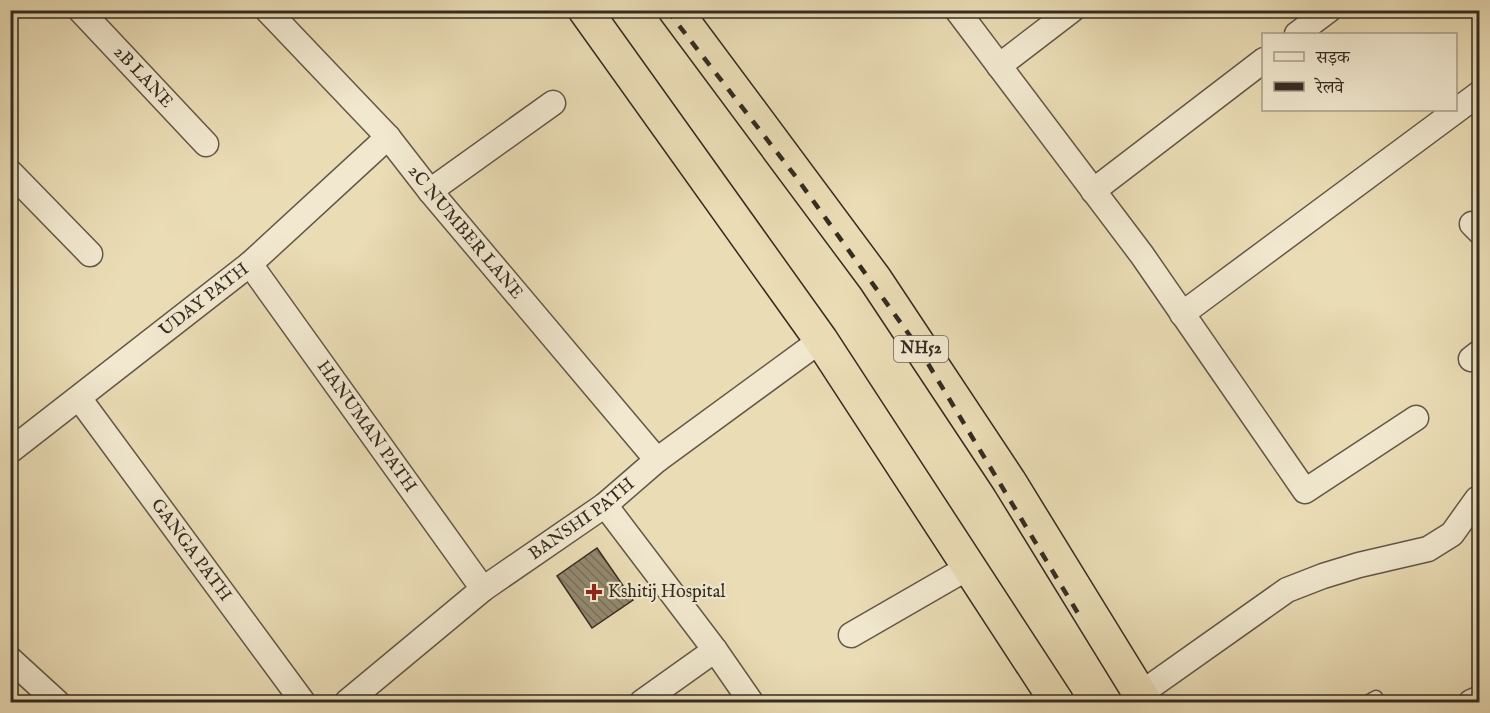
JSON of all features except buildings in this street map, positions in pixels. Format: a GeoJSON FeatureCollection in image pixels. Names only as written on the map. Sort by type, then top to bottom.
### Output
{"type":"FeatureCollection","features":[{"type":"Feature","properties":{"kind":"highway"},"geometry":{"type":"LineString","coordinates":[[585,10],[821,340],[1057,702]]}},
{"type":"Feature","properties":{"kind":"highway","name":"NH52"},"geometry":{"type":"LineString","coordinates":[[675,10],[875,279],[1009,482],[1142,698]]}},
{"type":"Feature","properties":{"kind":"street","name":"2B LANE"},"geometry":{"type":"LineString","coordinates":[[80,10],[206,144]]}},
{"type":"Feature","properties":{"kind":"street","name":"2C NUMBER LANE"},"geometry":{"type":"LineString","coordinates":[[267,10],[388,136],[430,191],[657,460]]}},
{"type":"Feature","properties":{"kind":"street"},"geometry":{"type":"LineString","coordinates":[[957,10],[1142,255],[1305,491],[1416,418]]}},
{"type":"Feature","properties":{"kind":"street"},"geometry":{"type":"LineString","coordinates":[[999,66],[1072,10]]}},
{"type":"Feature","properties":{"kind":"street"},"geometry":{"type":"LineString","coordinates":[[1298,33],[1329,10]]}},
{"type":"Feature","properties":{"kind":"street"},"geometry":{"type":"LineString","coordinates":[[1093,190],[1262,61]]}},
{"type":"Feature","properties":{"kind":"street"},"geometry":{"type":"LineString","coordinates":[[1457,109],[1479,93]]}},
{"type":"Feature","properties":{"kind":"street"},"geometry":{"type":"LineString","coordinates":[[430,191],[553,103]]}},
{"type":"Feature","properties":{"kind":"street"},"geometry":{"type":"LineString","coordinates":[[1182,314],[1455,111]]}},
{"type":"Feature","properties":{"kind":"street","name":"UDAY PATH"},"geometry":{"type":"LineString","coordinates":[[10,451],[250,264],[388,136]]}},
{"type":"Feature","properties":{"kind":"street"},"geometry":{"type":"LineString","coordinates":[[10,172],[90,254]]}},
{"type":"Feature","properties":{"kind":"street","name":"HANUMAN PATH"},"geometry":{"type":"LineString","coordinates":[[250,264],[483,589]]}},
{"type":"Feature","properties":{"kind":"street","name":"BANSHI PATH"},"geometry":{"type":"LineString","coordinates":[[347,702],[483,589],[605,505],[657,460],[821,340]]}},
{"type":"Feature","properties":{"kind":"street","name":"GANGA PATH"},"geometry":{"type":"LineString","coordinates":[[79,398],[303,702]]}},
{"type":"Feature","properties":{"kind":"street"},"geometry":{"type":"LineString","coordinates":[[1142,698],[1287,590],[1359,565],[1428,549],[1452,534],[1477,499]]}},
{"type":"Feature","properties":{"kind":"street"},"geometry":{"type":"LineString","coordinates":[[605,505],[715,650],[750,702]]}},
{"type":"Feature","properties":{"kind":"street"},"geometry":{"type":"LineString","coordinates":[[851,635],[969,567]]}},
{"type":"Feature","properties":{"kind":"street"},"geometry":{"type":"LineString","coordinates":[[642,702],[715,650]]}},
{"type":"Feature","properties":{"kind":"street"},"geometry":{"type":"LineString","coordinates":[[10,659],[53,701]]}},
{"type":"Feature","properties":{"kind":"street"},"geometry":{"type":"LineString","coordinates":[[1472,702],[1479,698]]}},
{"type":"Feature","properties":{"kind":"railway"},"geometry":{"type":"LineString","coordinates":[[667,10],[796,177],[918,347],[1079,615]]}},
{"type":"Feature","properties":{"kind":"place","name":"Kshitij Hospital"},"geometry":{"type":"Point","coordinates":[594,592]}}]}
